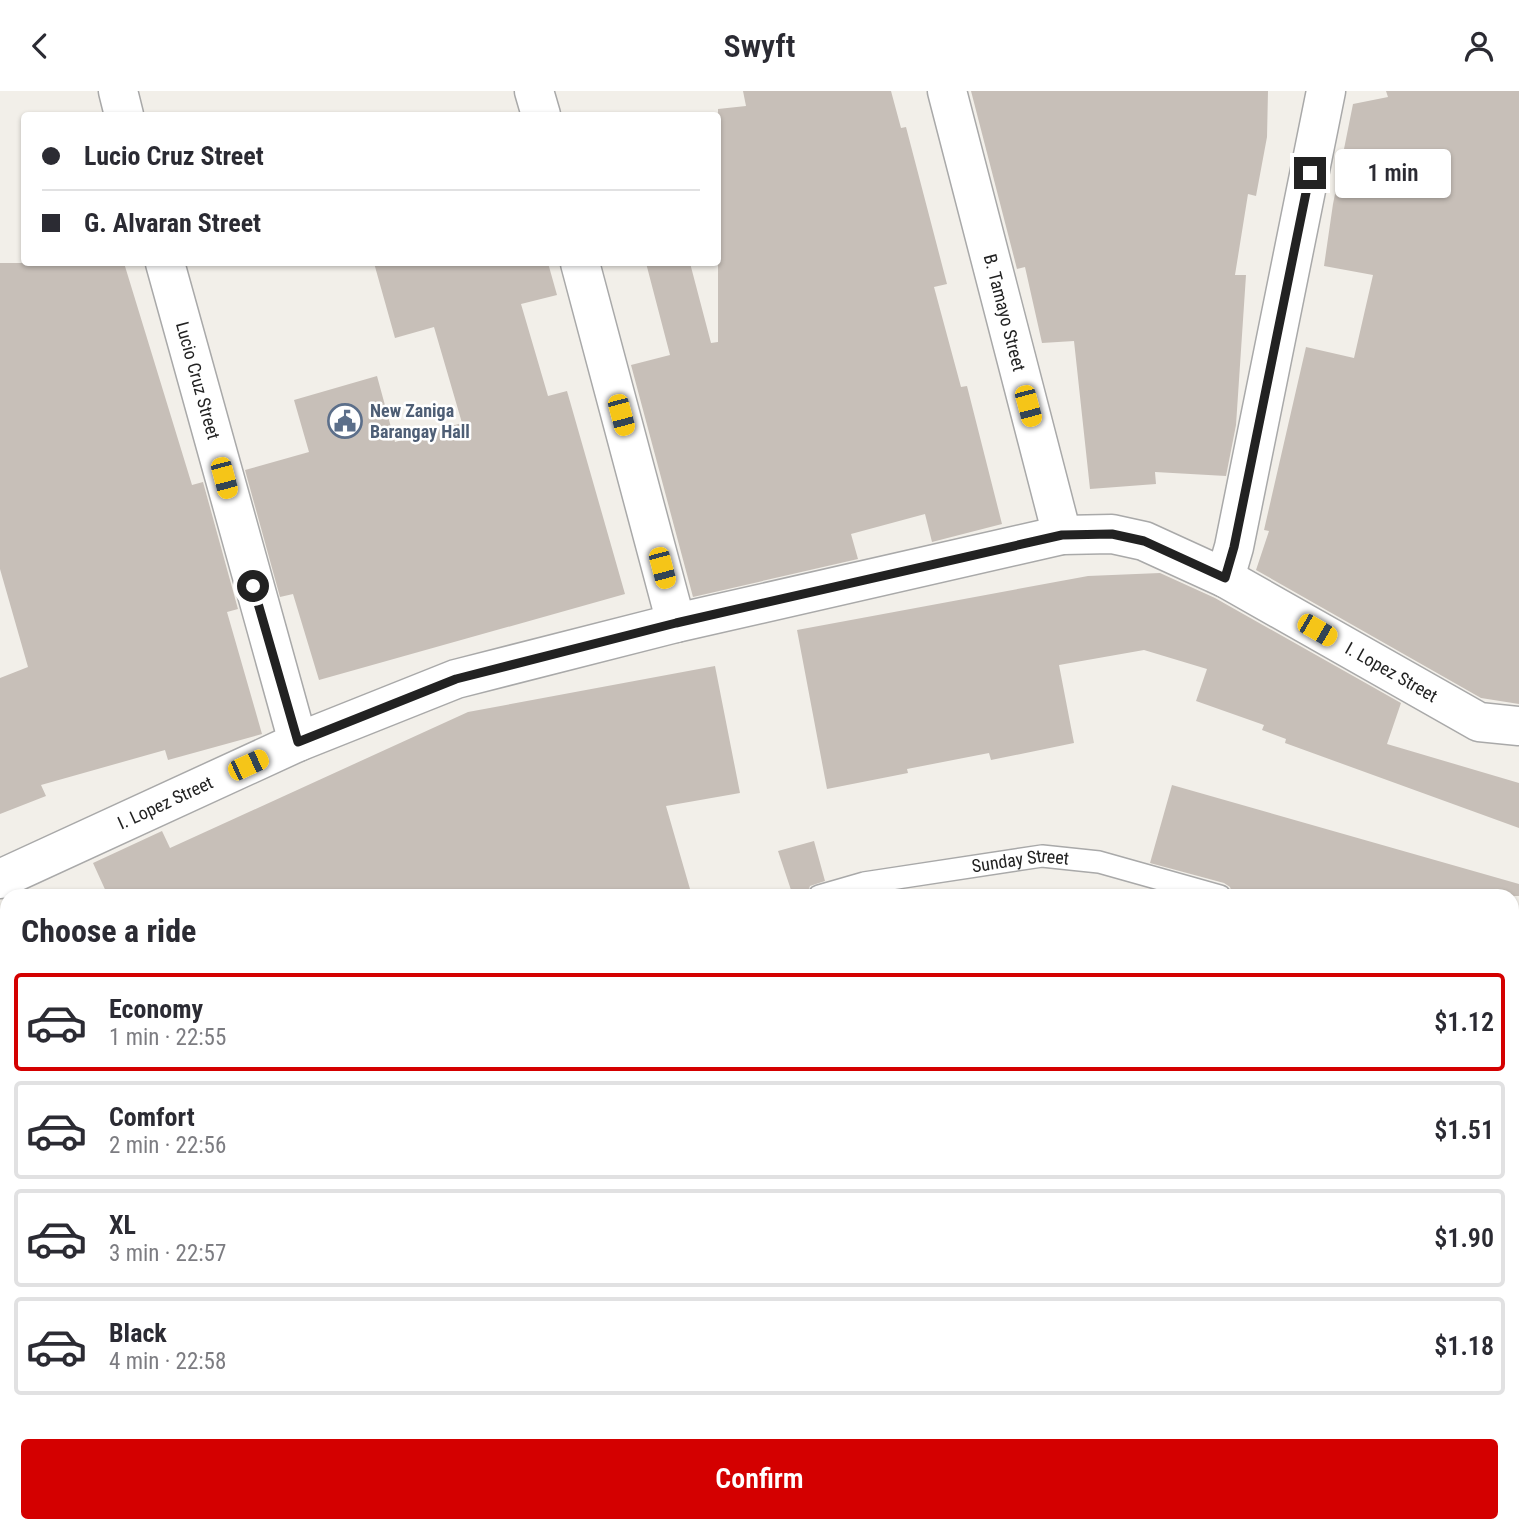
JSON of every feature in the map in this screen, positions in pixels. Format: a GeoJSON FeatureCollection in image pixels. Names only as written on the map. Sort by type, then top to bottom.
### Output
{"type":"FeatureCollection","features":[{"type":"Feature","properties":{"kind":"street"},"geometry":{"type":"LineString","coordinates":[[118,91],[123,112]]}},
{"type":"Feature","properties":{"kind":"street"},"geometry":{"type":"LineString","coordinates":[[534,91],[540,112]]}},
{"type":"Feature","properties":{"kind":"street","name":"B. Tamayo Street"},"geometry":{"type":"LineString","coordinates":[[947,91],[1062,535]]}},
{"type":"Feature","properties":{"kind":"street"},"geometry":{"type":"LineString","coordinates":[[1225,578],[1234,547],[1326,91]]}},
{"type":"Feature","properties":{"kind":"street","name":"Lucio Cruz Street"},"geometry":{"type":"LineString","coordinates":[[166,266],[298,742]]}},
{"type":"Feature","properties":{"kind":"street"},"geometry":{"type":"LineString","coordinates":[[581,266],[676,623]]}},
{"type":"Feature","properties":{"kind":"street","name":"I. Lopez Street"},"geometry":{"type":"LineString","coordinates":[[0,879],[298,742],[456,679],[676,623],[1062,535],[1112,534],[1144,541],[1225,578],[1479,722],[1519,726]]}},
{"type":"Feature","properties":{"kind":"lane","name":"Sunday Street"},"geometry":{"type":"LineString","coordinates":[[843,889],[864,883],[1042,856],[1099,862],[1195,889]]}},
{"type":"Feature","properties":{"kind":"building"},"geometry":{"type":"Polygon","coordinates":[[[743,91],[891,91],[901,128],[906,127],[947,284],[934,287],[961,387],[967,386],[1002,524],[932,542],[925,514],[851,534],[858,559],[693,597],[631,365],[670,355],[647,266],[691,266],[711,343],[718,342],[721,112],[718,112],[718,109],[746,106],[743,91]]]}},
{"type":"Feature","properties":{"kind":"building"},"geometry":{"type":"Polygon","coordinates":[[[971,91],[1268,91],[1267,137],[1256,196],[1248,194],[1235,275],[1246,275],[1236,425],[1226,476],[1155,472],[1156,484],[1090,489],[1074,341],[1042,343],[1025,267],[1017,269],[971,91]]]}},
{"type":"Feature","properties":{"kind":"building"},"geometry":{"type":"Polygon","coordinates":[[[1386,91],[1519,91],[1519,704],[1481,698],[1256,570],[1269,531],[1264,530],[1306,347],[1354,358],[1373,275],[1324,266],[1353,104],[1388,97],[1386,91]]]}},
{"type":"Feature","properties":{"kind":"building"},"geometry":{"type":"Polygon","coordinates":[[[0,263],[21,263],[21,266],[125,266],[192,485],[203,482],[238,609],[227,612],[262,734],[168,760],[165,750],[41,785],[46,796],[0,814],[0,678],[28,667],[0,569],[0,263]]]}},
{"type":"Feature","properties":{"kind":"building"},"geometry":{"type":"Polygon","coordinates":[[[375,266],[549,266],[557,295],[521,304],[548,396],[567,391],[625,594],[319,680],[293,594],[280,597],[245,470],[309,452],[294,400],[377,376],[395,442],[462,423],[434,327],[395,338],[375,266]]]}},
{"type":"Feature","properties":{"kind":"building"},"geometry":{"type":"Polygon","coordinates":[[[1160,573],[1215,598],[1401,703],[1387,744],[1519,783],[1519,828],[1285,743],[1286,739],[1262,730],[1264,725],[1196,701],[1207,669],[1144,650],[1059,665],[1074,743],[991,760],[989,753],[907,769],[908,773],[827,789],[797,630],[1088,576],[1160,573]]]}},
{"type":"Feature","properties":{"kind":"building"},"geometry":{"type":"Polygon","coordinates":[[[715,666],[740,793],[666,806],[690,889],[105,889],[93,863],[162,831],[170,848],[468,712],[715,666]]]}},
{"type":"Feature","properties":{"kind":"building"},"geometry":{"type":"Polygon","coordinates":[[[1172,785],[1519,884],[1519,889],[1231,889],[1224,883],[1150,863],[1172,785]]]}},
{"type":"Feature","properties":{"kind":"building"},"geometry":{"type":"Polygon","coordinates":[[[814,841],[825,881],[810,886],[809,889],[791,889],[778,851],[814,841]]]}},
{"type":"Feature","properties":{"kind":"place","name":"New Zaniga Barangay Hall"},"geometry":{"type":"Point","coordinates":[345,421]}},
{"type":"Feature","properties":{"kind":"route"},"geometry":{"type":"LineString","coordinates":[[253,586],[298,742],[456,679],[676,623],[1062,535],[1112,534],[1144,541],[1225,578],[1234,547],[1310,173]]}}]}
